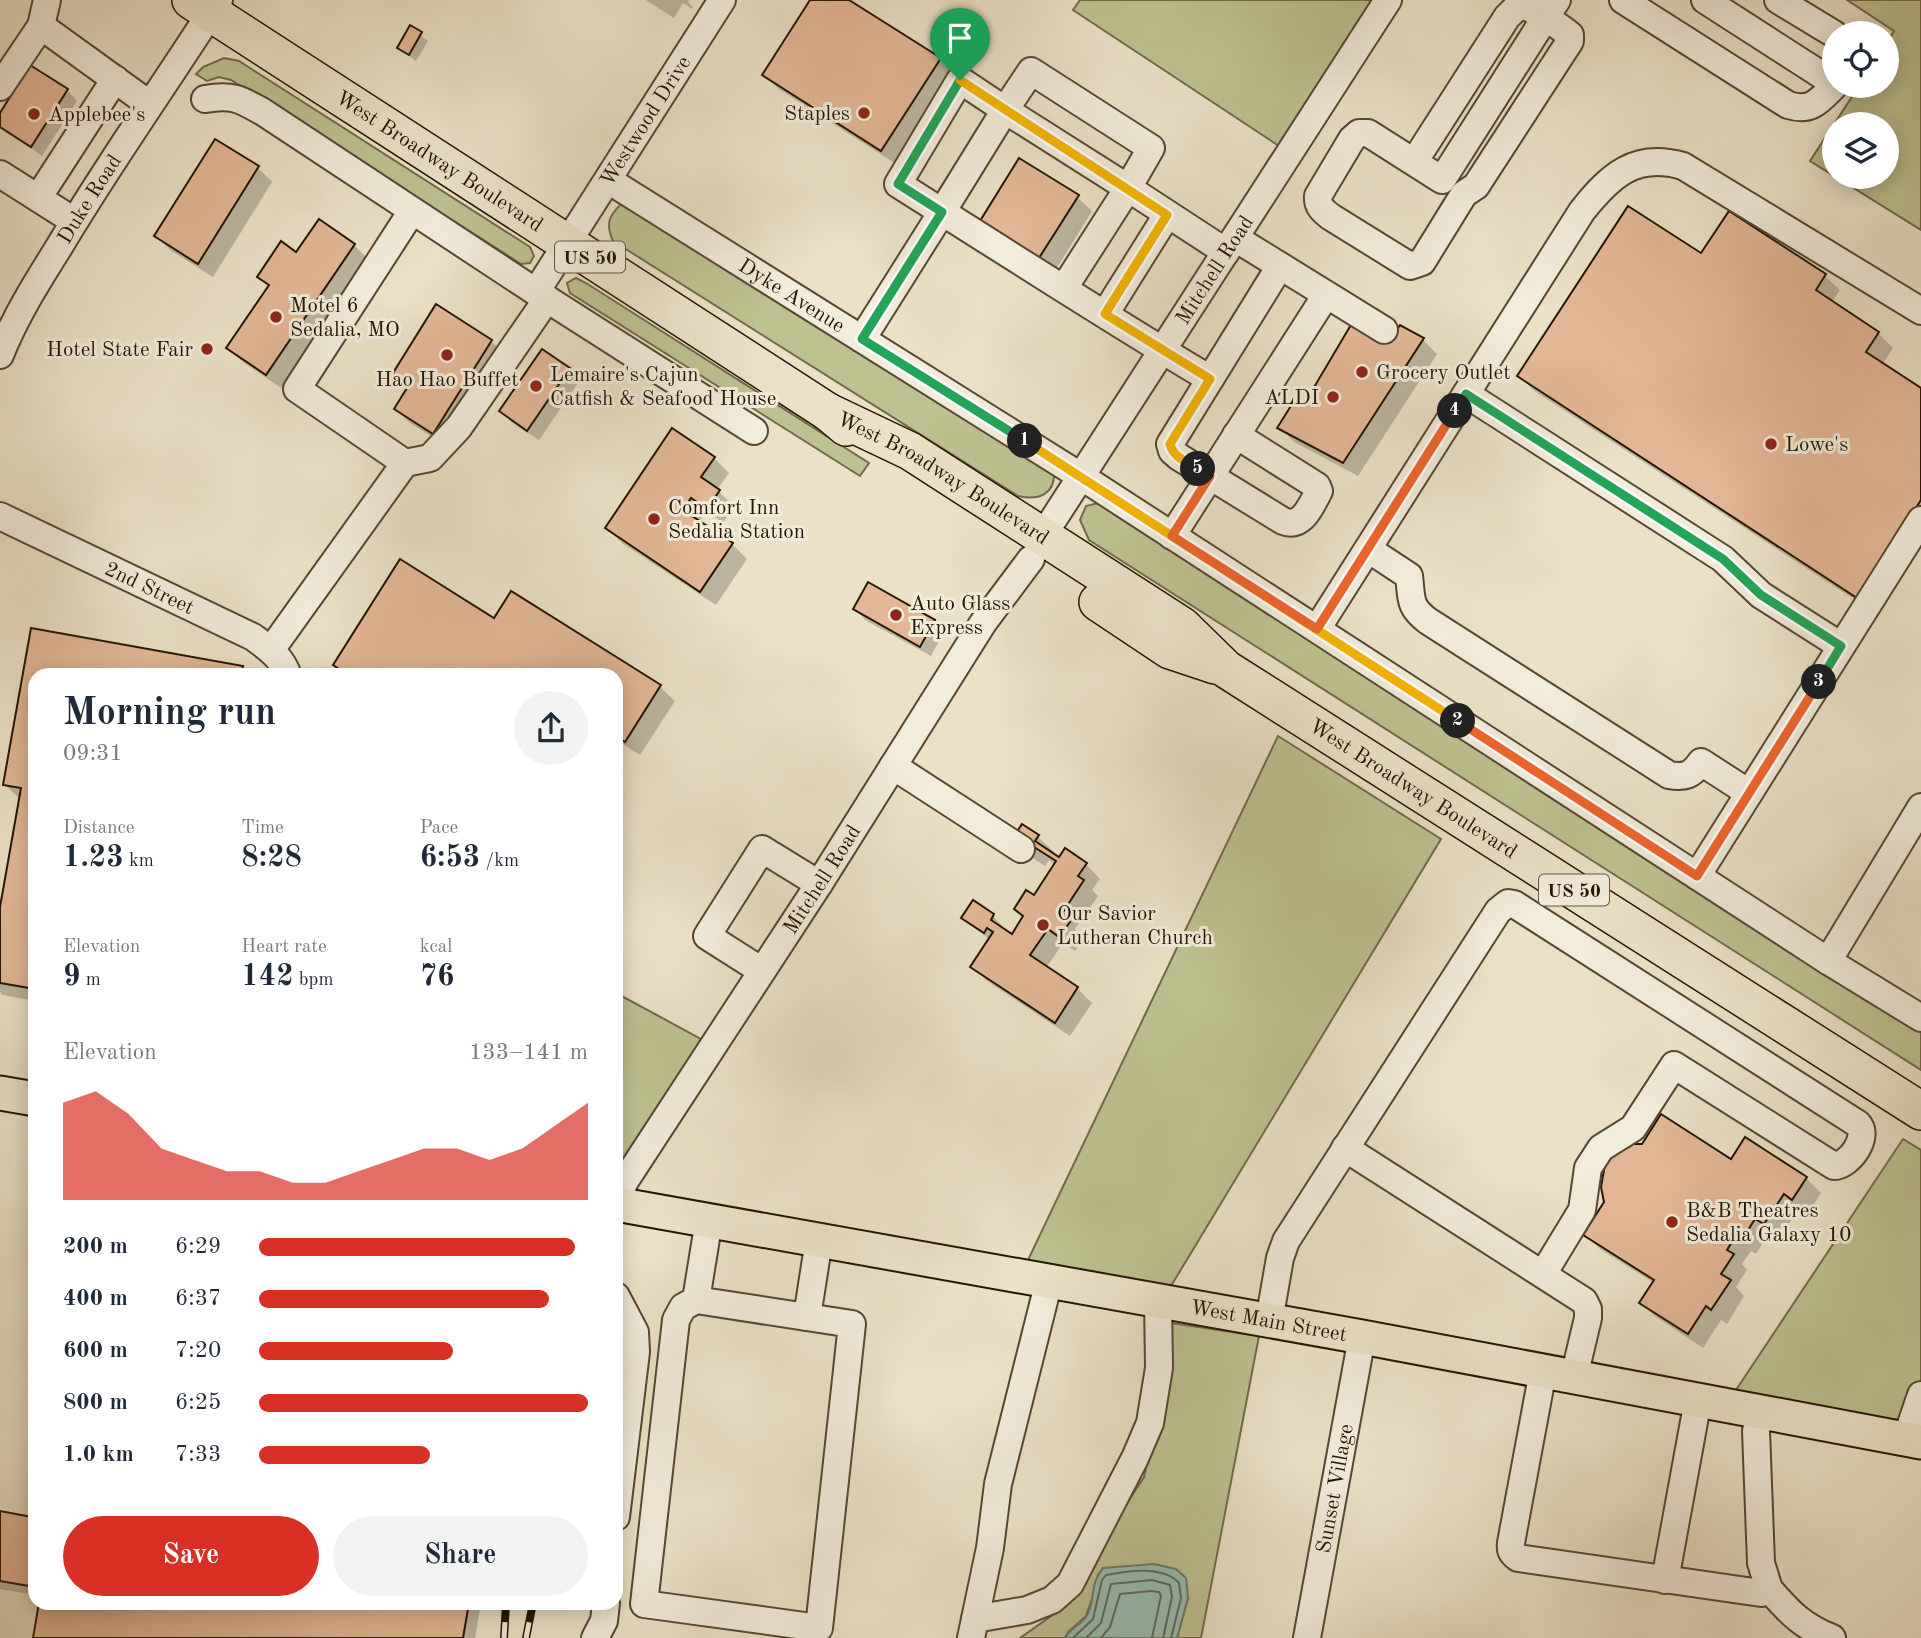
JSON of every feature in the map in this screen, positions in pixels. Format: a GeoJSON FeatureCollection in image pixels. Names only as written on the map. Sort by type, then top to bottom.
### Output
{"type":"FeatureCollection","features":[{"type":"Feature","properties":{"kind":"highway","name":"West Broadway Boulevard"},"geometry":{"type":"LineString","coordinates":[[207,4],[828,412],[910,451],[1036,548],[1182,626],[1226,669],[1921,1111]]}},
{"type":"Feature","properties":{"kind":"main road"},"geometry":{"type":"LineString","coordinates":[[0,1093],[28,1099]]}},
{"type":"Feature","properties":{"kind":"main road","name":"West Main Street"},"geometry":{"type":"LineString","coordinates":[[623,1204],[1362,1337],[1913,1440]]}},
{"type":"Feature","properties":{"kind":"street"},"geometry":{"type":"LineString","coordinates":[[0,87],[41,26],[47,0]]}},
{"type":"Feature","properties":{"kind":"street","name":"Westwood Drive"},"geometry":{"type":"LineString","coordinates":[[405,463],[430,458],[459,427],[541,296],[608,180],[722,0]]}},
{"type":"Feature","properties":{"kind":"street","name":"Mitchell Road"},"geometry":{"type":"LineString","coordinates":[[623,1186],[819,884],[983,623],[1036,548],[1388,0]]}},
{"type":"Feature","properties":{"kind":"street"},"geometry":{"type":"LineString","coordinates":[[1623,0],[1788,105],[1802,109],[1812,106],[1822,96]]}},
{"type":"Feature","properties":{"kind":"street"},"geometry":{"type":"LineString","coordinates":[[1705,0],[1822,76]]}},
{"type":"Feature","properties":{"kind":"street"},"geometry":{"type":"LineString","coordinates":[[1778,0],[1818,10]]}},
{"type":"Feature","properties":{"kind":"street","name":"Duke Road"},"geometry":{"type":"LineString","coordinates":[[0,355],[19,313],[149,104],[207,4]]}},
{"type":"Feature","properties":{"kind":"street"},"geometry":{"type":"LineString","coordinates":[[1414,162],[1507,17],[1516,8],[1526,6],[1551,9],[1453,187],[1422,262],[1410,267],[1331,218],[1317,202],[1318,196],[1359,133],[1368,133],[1453,187]]}},
{"type":"Feature","properties":{"kind":"street"},"geometry":{"type":"LineString","coordinates":[[41,26],[149,104]]}},
{"type":"Feature","properties":{"kind":"street"},"geometry":{"type":"LineString","coordinates":[[862,339],[1031,71],[1151,148],[1064,288]]}},
{"type":"Feature","properties":{"kind":"street"},"geometry":{"type":"LineString","coordinates":[[38,198],[114,79]]}},
{"type":"Feature","properties":{"kind":"street"},"geometry":{"type":"LineString","coordinates":[[1210,379],[898,184],[960,80],[1167,215],[1280,267],[1384,330]]}},
{"type":"Feature","properties":{"kind":"street"},"geometry":{"type":"LineString","coordinates":[[205,99],[225,95],[241,100],[754,431]]}},
{"type":"Feature","properties":{"kind":"street"},"geometry":{"type":"LineString","coordinates":[[1317,629],[1582,211],[1606,183],[1631,166],[1651,161],[1666,161],[1683,166],[1921,311]]}},
{"type":"Feature","properties":{"kind":"street"},"geometry":{"type":"LineString","coordinates":[[0,174],[74,221]]}},
{"type":"Feature","properties":{"kind":"street","name":"Dyke Avenue"},"geometry":{"type":"LineString","coordinates":[[608,180],[1082,477],[1828,961],[1921,1018]]}},
{"type":"Feature","properties":{"kind":"street"},"geometry":{"type":"LineString","coordinates":[[271,650],[405,463],[296,389],[412,211]]}},
{"type":"Feature","properties":{"kind":"street"},"geometry":{"type":"LineString","coordinates":[[1105,314],[1167,215]]}},
{"type":"Feature","properties":{"kind":"street"},"geometry":{"type":"LineString","coordinates":[[1236,436],[1317,486],[1319,491],[1298,522],[1290,524],[1210,476],[1179,457],[1172,451],[1170,444],[1280,267]]}},
{"type":"Feature","properties":{"kind":"street"},"geometry":{"type":"LineString","coordinates":[[1172,536],[1326,295]]}},
{"type":"Feature","properties":{"kind":"street"},"geometry":{"type":"LineString","coordinates":[[1466,394],[1723,559],[1761,595],[1841,646]]}},
{"type":"Feature","properties":{"kind":"street","name":"2nd Street"},"geometry":{"type":"LineString","coordinates":[[0,516],[253,637],[271,650],[285,668]]}},
{"type":"Feature","properties":{"kind":"street"},"geometry":{"type":"LineString","coordinates":[[1697,876],[1921,520]]}},
{"type":"Feature","properties":{"kind":"street"},"geometry":{"type":"LineString","coordinates":[[1368,549],[1409,576],[1413,605],[1417,613],[1434,625],[1669,775],[1687,776],[1695,771],[1701,762],[1749,793]]}},
{"type":"Feature","properties":{"kind":"street"},"geometry":{"type":"LineString","coordinates":[[893,766],[1021,849]]}},
{"type":"Feature","properties":{"kind":"street"},"geometry":{"type":"LineString","coordinates":[[1828,961],[1921,807]]}},
{"type":"Feature","properties":{"kind":"street"},"geometry":{"type":"LineString","coordinates":[[762,971],[708,936],[762,849],[819,884]]}},
{"type":"Feature","properties":{"kind":"street"},"geometry":{"type":"LineString","coordinates":[[1269,1321],[1280,1258],[1286,1241],[1498,911],[1508,903],[1514,904],[1862,1128],[1862,1138],[1848,1161],[1839,1167],[1834,1166],[1674,1065],[1633,1128],[1601,1148],[1588,1168],[1582,1210],[1543,1274]]}},
{"type":"Feature","properties":{"kind":"street"},"geometry":{"type":"LineString","coordinates":[[1345,1148],[1584,1301],[1588,1309],[1558,1374],[1511,1543],[1513,1555],[1518,1558],[1761,1593],[1769,1589]]}},
{"type":"Feature","properties":{"kind":"street"},"geometry":{"type":"LineString","coordinates":[[696,1300],[709,1220]]}},
{"type":"Feature","properties":{"kind":"street"},"geometry":{"type":"LineString","coordinates":[[807,1317],[819,1240]]}},
{"type":"Feature","properties":{"kind":"street"},"geometry":{"type":"LineString","coordinates":[[1049,1281],[998,1484],[973,1628],[1052,1600],[1070,1584],[1135,1458],[1150,1423],[1159,1368],[1158,1301]]}},
{"type":"Feature","properties":{"kind":"street"},"geometry":{"type":"LineString","coordinates":[[696,1300],[807,1317],[852,1324],[819,1628],[644,1604],[676,1320],[683,1307],[696,1300]]}},
{"type":"Feature","properties":{"kind":"street"},"geometry":{"type":"LineString","coordinates":[[623,1309],[635,1332],[636,1352],[623,1459]]}},
{"type":"Feature","properties":{"kind":"street","name":"Sunset Village"},"geometry":{"type":"LineString","coordinates":[[1307,1638],[1362,1337]]}},
{"type":"Feature","properties":{"kind":"street"},"geometry":{"type":"LineString","coordinates":[[1913,1440],[1921,1395]]}},
{"type":"Feature","properties":{"kind":"street"},"geometry":{"type":"LineString","coordinates":[[1665,1580],[1698,1400]]}},
{"type":"Feature","properties":{"kind":"street"},"geometry":{"type":"LineString","coordinates":[[1759,1411],[1756,1431],[1762,1563],[1769,1589],[1791,1615],[1810,1629],[1832,1638]]}},
{"type":"Feature","properties":{"kind":"street"},"geometry":{"type":"LineString","coordinates":[[595,1638],[604,1621],[605,1610]]}},
{"type":"Feature","properties":{"kind":"green space"},"geometry":{"type":"Polygon","coordinates":[[[1080,0],[1376,0],[1282,148],[1073,10],[1080,0]]]}},
{"type":"Feature","properties":{"kind":"green space"},"geometry":{"type":"Polygon","coordinates":[[[1847,0],[1921,0],[1921,230],[1855,189],[1899,189],[1899,112],[1842,112],[1851,98],[1899,98],[1899,21],[1879,21],[1847,0]]]}},
{"type":"Feature","properties":{"kind":"green space"},"geometry":{"type":"Polygon","coordinates":[[[224,58],[239,61],[530,247],[534,256],[530,263],[521,264],[231,80],[219,77],[207,81],[196,74],[203,67],[224,58]]]}},
{"type":"Feature","properties":{"kind":"green space"},"geometry":{"type":"Polygon","coordinates":[[[1822,142],[1822,168],[1810,161],[1822,142]]]}},
{"type":"Feature","properties":{"kind":"green space"},"geometry":{"type":"Polygon","coordinates":[[[623,202],[1054,470],[1049,490],[1039,496],[1018,496],[613,241],[609,229],[610,220],[623,202]]]}},
{"type":"Feature","properties":{"kind":"green space"},"geometry":{"type":"Polygon","coordinates":[[[576,278],[869,463],[860,476],[570,293],[567,283],[576,278]]]}},
{"type":"Feature","properties":{"kind":"green space"},"geometry":{"type":"Polygon","coordinates":[[[1102,502],[1921,1021],[1921,1070],[1089,540],[1080,520],[1086,506],[1102,502]]]}},
{"type":"Feature","properties":{"kind":"green space"},"geometry":{"type":"Polygon","coordinates":[[[1278,736],[1441,839],[1168,1291],[1027,1262],[1278,736]]]}},
{"type":"Feature","properties":{"kind":"green space"},"geometry":{"type":"Polygon","coordinates":[[[623,997],[703,1040],[623,1162],[623,997]]]}},
{"type":"Feature","properties":{"kind":"green space"},"geometry":{"type":"Polygon","coordinates":[[[1903,1139],[1921,1150],[1921,1429],[1734,1393],[1903,1139]]]}},
{"type":"Feature","properties":{"kind":"green space"},"geometry":{"type":"Polygon","coordinates":[[[1171,1323],[1259,1336],[1201,1638],[1177,1638],[1188,1598],[1092,1599],[1086,1616],[1065,1638],[1020,1638],[1071,1602],[1104,1539],[1144,1477],[1165,1383],[1171,1323]]]}},
{"type":"Feature","properties":{"kind":"water"},"geometry":{"type":"Polygon","coordinates":[[[1154,1564],[1176,1569],[1186,1578],[1188,1598],[1177,1638],[1065,1638],[1086,1617],[1096,1580],[1103,1568],[1154,1564]]]}},
{"type":"Feature","properties":{"kind":"building","name":"Staples"},"geometry":{"type":"Polygon","coordinates":[[[810,0],[849,0],[941,58],[881,151],[762,75],[810,0]]]}},
{"type":"Feature","properties":{"kind":"building"},"geometry":{"type":"Polygon","coordinates":[[[410,25],[422,32],[409,55],[397,48],[410,25]]]}},
{"type":"Feature","properties":{"kind":"building"},"geometry":{"type":"Polygon","coordinates":[[[30,65],[68,89],[31,147],[0,127],[0,113],[30,65]]]}},
{"type":"Feature","properties":{"kind":"building"},"geometry":{"type":"Polygon","coordinates":[[[215,139],[259,166],[198,264],[154,236],[215,139]]]}},
{"type":"Feature","properties":{"kind":"building"},"geometry":{"type":"Polygon","coordinates":[[[1019,158],[1079,195],[1039,258],[980,221],[1019,158]]]}},
{"type":"Feature","properties":{"kind":"building","name":"Lowe's"},"geometry":{"type":"Polygon","coordinates":[[[1628,206],[1701,253],[1729,211],[1826,274],[1816,290],[1879,332],[1866,352],[1921,388],[1921,500],[1857,598],[1517,376],[1628,206]]]}},
{"type":"Feature","properties":{"kind":"building","name":"Motel 6 Sedalia, MO"},"geometry":{"type":"Polygon","coordinates":[[[319,219],[355,244],[266,375],[226,348],[269,285],[257,277],[281,241],[296,252],[319,219]]]}},
{"type":"Feature","properties":{"kind":"building"},"geometry":{"type":"Polygon","coordinates":[[[436,304],[492,340],[433,434],[394,409],[410,383],[393,373],[436,304]]]}},
{"type":"Feature","properties":{"kind":"building","name":"Grocery Outlet"},"geometry":{"type":"Polygon","coordinates":[[[1352,323],[1388,343],[1400,325],[1424,338],[1343,463],[1277,428],[1294,401],[1303,406],[1352,323]]]}},
{"type":"Feature","properties":{"kind":"building"},"geometry":{"type":"Polygon","coordinates":[[[542,349],[570,368],[527,431],[499,411],[542,349]]]}},
{"type":"Feature","properties":{"kind":"building","name":"Comfort Inn Sedalia Station"},"geometry":{"type":"Polygon","coordinates":[[[672,428],[715,457],[701,477],[720,490],[707,509],[691,498],[683,510],[733,543],[700,592],[605,528],[672,428]]]}},
{"type":"Feature","properties":{"kind":"building"},"geometry":{"type":"Polygon","coordinates":[[[400,559],[494,618],[511,591],[661,685],[625,742],[623,668],[338,668],[333,665],[400,559]]]}},
{"type":"Feature","properties":{"kind":"building"},"geometry":{"type":"Polygon","coordinates":[[[868,582],[935,620],[920,647],[853,609],[868,582]]]}},
{"type":"Feature","properties":{"kind":"building"},"geometry":{"type":"Polygon","coordinates":[[[31,628],[243,666],[28,668],[28,988],[0,983],[0,907],[21,788],[3,785],[31,628]]]}},
{"type":"Feature","properties":{"kind":"building","name":"Our Savior Lutheran Church"},"geometry":{"type":"Polygon","coordinates":[[[1022,824],[1039,835],[1035,841],[1059,857],[1065,848],[1087,863],[1078,876],[1084,880],[1061,915],[1070,922],[1059,937],[1048,929],[1030,955],[1078,987],[1055,1023],[970,967],[993,932],[987,928],[984,933],[961,918],[973,900],[994,914],[991,920],[1012,934],[1023,916],[1014,909],[1026,890],[1034,895],[1056,861],[1034,847],[1030,853],[1011,841],[1022,824]]]}},
{"type":"Feature","properties":{"kind":"building","name":"B&B Theatres Sedalia Galaxy 10"},"geometry":{"type":"Polygon","coordinates":[[[1661,1114],[1731,1159],[1745,1137],[1807,1177],[1792,1200],[1784,1194],[1764,1224],[1755,1219],[1741,1241],[1735,1237],[1727,1250],[1734,1254],[1721,1274],[1731,1280],[1711,1310],[1706,1306],[1688,1334],[1639,1303],[1654,1280],[1583,1235],[1604,1202],[1601,1187],[1605,1164],[1628,1144],[1642,1144],[1661,1114]]]}},
{"type":"Feature","properties":{"kind":"building"},"geometry":{"type":"Polygon","coordinates":[[[0,1511],[28,1516],[28,1586],[0,1581],[0,1511]]]}},
{"type":"Feature","properties":{"kind":"building"},"geometry":{"type":"Polygon","coordinates":[[[38,1610],[468,1610],[463,1638],[33,1638],[38,1610]]]}},
{"type":"Feature","properties":{"kind":"railway"},"geometry":{"type":"LineString","coordinates":[[504,1638],[506,1610]]}},
{"type":"Feature","properties":{"kind":"railway"},"geometry":{"type":"LineString","coordinates":[[526,1638],[532,1610]]}},
{"type":"Feature","properties":{"kind":"place","name":"Staples"},"geometry":{"type":"Point","coordinates":[864,113]}},
{"type":"Feature","properties":{"kind":"place","name":"Applebee's"},"geometry":{"type":"Point","coordinates":[34,114]}},
{"type":"Feature","properties":{"kind":"place","name":"Motel 6 Sedalia, MO"},"geometry":{"type":"Point","coordinates":[276,317]}},
{"type":"Feature","properties":{"kind":"place","name":"Hotel State Fair"},"geometry":{"type":"Point","coordinates":[207,349]}},
{"type":"Feature","properties":{"kind":"place","name":"Hao Hao Buffet"},"geometry":{"type":"Point","coordinates":[447,355]}},
{"type":"Feature","properties":{"kind":"place","name":"Grocery Outlet"},"geometry":{"type":"Point","coordinates":[1362,372]}},
{"type":"Feature","properties":{"kind":"place","name":"Lemaire's Cajun Catfish & Seafood House"},"geometry":{"type":"Point","coordinates":[536,386]}},
{"type":"Feature","properties":{"kind":"place","name":"ALDI"},"geometry":{"type":"Point","coordinates":[1333,397]}},
{"type":"Feature","properties":{"kind":"place","name":"Lowe's"},"geometry":{"type":"Point","coordinates":[1771,444]}},
{"type":"Feature","properties":{"kind":"place","name":"Comfort Inn Sedalia Station"},"geometry":{"type":"Point","coordinates":[654,519]}},
{"type":"Feature","properties":{"kind":"place","name":"Auto Glass Express"},"geometry":{"type":"Point","coordinates":[896,615]}},
{"type":"Feature","properties":{"kind":"place","name":"Our Savior Lutheran Church"},"geometry":{"type":"Point","coordinates":[1043,925]}},
{"type":"Feature","properties":{"kind":"place","name":"B&B Theatres Sedalia Galaxy 10"},"geometry":{"type":"Point","coordinates":[1672,1222]}},
{"type":"Feature","properties":{"kind":"route"},"geometry":{"type":"LineString","coordinates":[[960,80],[898,184],[942,212],[862,339],[1082,477],[1127,506],[1697,876],[1841,646],[1761,595],[1723,559],[1466,394],[1317,629],[1172,536],[1210,476],[1179,457],[1172,451],[1170,444],[1210,379],[1105,314],[1167,215],[960,80]]}}]}
